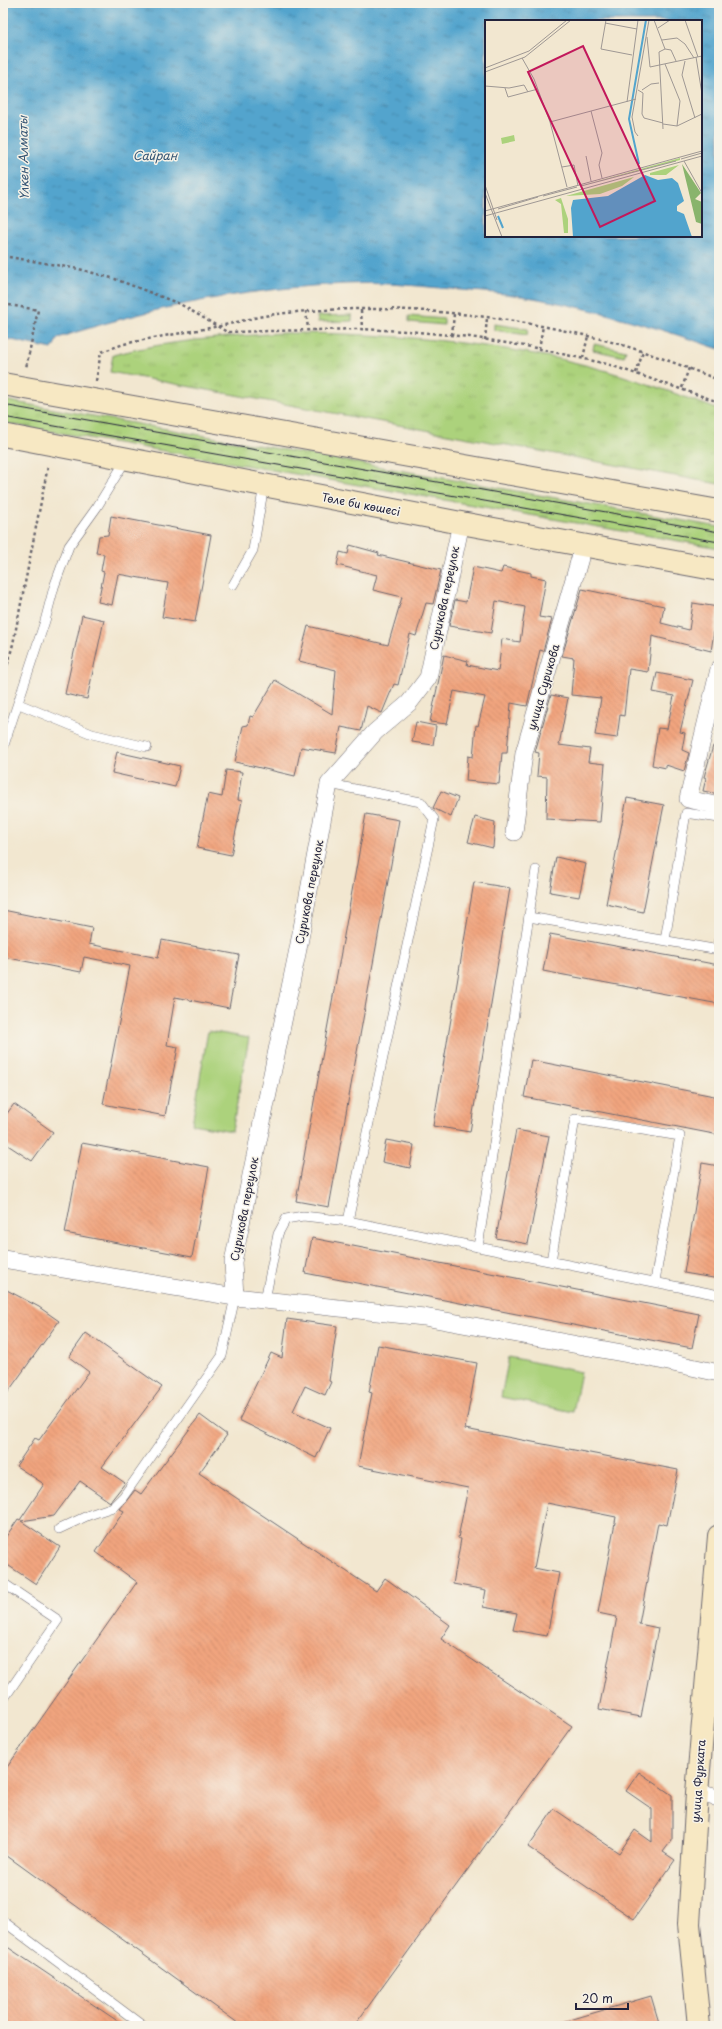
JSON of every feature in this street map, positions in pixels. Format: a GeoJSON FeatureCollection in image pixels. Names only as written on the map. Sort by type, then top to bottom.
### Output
{"type":"FeatureCollection","features":[{"type":"Feature","properties":{"kind":"main road"},"geometry":{"type":"LineString","coordinates":[[3,384],[719,511]]}},
{"type":"Feature","properties":{"kind":"main road","name":"Төле би көшесі"},"geometry":{"type":"LineString","coordinates":[[3,436],[127,458],[461,523],[584,544],[719,570]]}},
{"type":"Feature","properties":{"kind":"main road","name":"улица Фурката"},"geometry":{"type":"LineString","coordinates":[[699,2026],[689,1924],[697,1793],[719,1536]]}},
{"type":"Feature","properties":{"kind":"street","name":"Сурикова переулок"},"geometry":{"type":"LineString","coordinates":[[235,1297],[233,1262],[298,949],[329,784],[375,732],[409,703],[428,678],[461,523]]}},
{"type":"Feature","properties":{"kind":"street","name":"улица Сурикова"},"geometry":{"type":"LineString","coordinates":[[514,832],[524,752],[584,544]]}},
{"type":"Feature","properties":{"kind":"street"},"geometry":{"type":"LineString","coordinates":[[719,669],[688,798],[719,806]]}},
{"type":"Feature","properties":{"kind":"street"},"geometry":{"type":"LineString","coordinates":[[3,1259],[235,1297],[424,1317],[650,1358],[719,1373]]}},
{"type":"Feature","properties":{"kind":"street"},"geometry":{"type":"LineString","coordinates":[[697,1793],[719,1798]]}},
{"type":"Feature","properties":{"kind":"lane"},"geometry":{"type":"LineString","coordinates":[[3,748],[19,704],[54,587],[69,546],[97,507],[127,458]]}},
{"type":"Feature","properties":{"kind":"lane"},"geometry":{"type":"LineString","coordinates":[[233,585],[253,550],[264,485]]}},
{"type":"Feature","properties":{"kind":"lane"},"geometry":{"type":"LineString","coordinates":[[19,704],[92,734],[147,747]]}},
{"type":"Feature","properties":{"kind":"lane"},"geometry":{"type":"LineString","coordinates":[[329,784],[421,802],[434,819],[348,1221]]}},
{"type":"Feature","properties":{"kind":"lane"},"geometry":{"type":"LineString","coordinates":[[665,940],[686,813],[719,818]]}},
{"type":"Feature","properties":{"kind":"lane"},"geometry":{"type":"LineString","coordinates":[[478,1246],[536,870]]}},
{"type":"Feature","properties":{"kind":"lane"},"geometry":{"type":"LineString","coordinates":[[529,916],[718,949],[719,939]]}},
{"type":"Feature","properties":{"kind":"lane"},"geometry":{"type":"LineString","coordinates":[[551,1261],[575,1119],[680,1136],[655,1281]]}},
{"type":"Feature","properties":{"kind":"lane"},"geometry":{"type":"LineString","coordinates":[[265,1300],[278,1234],[286,1219],[303,1216],[348,1221],[655,1281],[719,1295]]}},
{"type":"Feature","properties":{"kind":"lane"},"geometry":{"type":"LineString","coordinates":[[59,1529],[89,1515],[113,1507],[123,1497],[222,1356],[235,1297]]}},
{"type":"Feature","properties":{"kind":"lane"},"geometry":{"type":"LineString","coordinates":[[3,1583],[58,1620],[3,1700]]}},
{"type":"Feature","properties":{"kind":"lane"},"geometry":{"type":"LineString","coordinates":[[3,1921],[143,2026]]}},
{"type":"Feature","properties":{"kind":"path"},"geometry":{"type":"LineString","coordinates":[[3,256],[80,269],[115,279],[180,304],[226,332],[362,329],[408,330],[452,335],[540,349],[583,358],[636,373],[719,402]]}},
{"type":"Feature","properties":{"kind":"path"},"geometry":{"type":"LineString","coordinates":[[3,304],[38,310],[26,368]]}},
{"type":"Feature","properties":{"kind":"path"},"geometry":{"type":"LineString","coordinates":[[96,381],[101,352],[124,344],[173,333],[218,326],[275,314],[331,309],[454,314],[544,326],[588,336],[643,352],[719,380]]}},
{"type":"Feature","properties":{"kind":"path"},"geometry":{"type":"LineString","coordinates":[[362,310],[362,329]]}},
{"type":"Feature","properties":{"kind":"path"},"geometry":{"type":"LineString","coordinates":[[306,311],[308,329]]}},
{"type":"Feature","properties":{"kind":"path"},"geometry":{"type":"LineString","coordinates":[[452,335],[454,314]]}},
{"type":"Feature","properties":{"kind":"path"},"geometry":{"type":"LineString","coordinates":[[485,340],[487,318]]}},
{"type":"Feature","properties":{"kind":"path"},"geometry":{"type":"LineString","coordinates":[[540,349],[544,326]]}},
{"type":"Feature","properties":{"kind":"path"},"geometry":{"type":"LineString","coordinates":[[583,358],[588,336]]}},
{"type":"Feature","properties":{"kind":"path"},"geometry":{"type":"LineString","coordinates":[[636,373],[643,352]]}},
{"type":"Feature","properties":{"kind":"path"},"geometry":{"type":"LineString","coordinates":[[682,388],[689,368]]}},
{"type":"Feature","properties":{"kind":"path"},"geometry":{"type":"LineString","coordinates":[[3,682],[13,644],[48,466]]}},
{"type":"Feature","properties":{"kind":"green space"},"geometry":{"type":"Polygon","coordinates":[[[352,315],[352,321],[318,322],[317,316],[352,315]]]}},
{"type":"Feature","properties":{"kind":"green space"},"geometry":{"type":"Polygon","coordinates":[[[409,316],[444,319],[444,325],[409,322],[409,316]]]}},
{"type":"Feature","properties":{"kind":"green space"},"geometry":{"type":"Polygon","coordinates":[[[494,324],[528,329],[527,335],[494,330],[494,324]]]}},
{"type":"Feature","properties":{"kind":"green space"},"geometry":{"type":"Polygon","coordinates":[[[283,333],[388,336],[457,342],[526,352],[621,375],[660,388],[719,410],[719,484],[110,372],[113,355],[134,350],[198,340],[283,333]]]}},
{"type":"Feature","properties":{"kind":"green space"},"geometry":{"type":"Polygon","coordinates":[[[594,344],[626,351],[624,357],[593,350],[594,344]]]}},
{"type":"Feature","properties":{"kind":"green space"},"geometry":{"type":"Polygon","coordinates":[[[3,400],[719,527],[719,548],[3,423],[3,400]]]}},
{"type":"Feature","properties":{"kind":"green space"},"geometry":{"type":"Polygon","coordinates":[[[208,1031],[249,1038],[232,1131],[192,1124],[208,1031]]]}},
{"type":"Feature","properties":{"kind":"green space"},"geometry":{"type":"Polygon","coordinates":[[[509,1357],[581,1372],[573,1412],[501,1397],[509,1357]]]}},
{"type":"Feature","properties":{"kind":"water","name":"Сайран"},"geometry":{"type":"Polygon","coordinates":[[[3,3],[719,3],[719,349],[627,320],[557,302],[503,294],[452,289],[400,285],[347,284],[273,290],[165,308],[58,338],[52,349],[3,338],[3,3]]]}},
{"type":"Feature","properties":{"kind":"building"},"geometry":{"type":"Polygon","coordinates":[[[111,516],[211,535],[195,622],[162,617],[168,583],[118,574],[112,605],[98,602],[104,572],[101,571],[104,554],[96,553],[99,536],[108,535],[111,516]]]}},
{"type":"Feature","properties":{"kind":"building"},"geometry":{"type":"Polygon","coordinates":[[[350,545],[379,553],[378,555],[441,570],[433,604],[426,603],[416,636],[410,634],[398,685],[394,684],[382,713],[367,706],[361,731],[341,727],[336,753],[301,747],[295,776],[235,762],[243,726],[248,725],[250,716],[253,717],[275,680],[332,714],[336,670],[299,661],[308,626],[388,645],[402,597],[373,590],[377,575],[337,565],[340,552],[348,554],[350,545]]]}},
{"type":"Feature","properties":{"kind":"building"},"geometry":{"type":"Polygon","coordinates":[[[473,567],[501,573],[503,567],[531,573],[531,576],[546,579],[539,617],[552,619],[543,651],[540,650],[527,706],[511,703],[507,753],[502,753],[499,784],[466,781],[468,756],[473,757],[476,725],[478,726],[485,697],[454,691],[447,724],[430,722],[444,655],[468,661],[467,665],[498,671],[502,639],[520,642],[525,607],[496,601],[491,633],[449,626],[455,600],[466,602],[473,567]]]}},
{"type":"Feature","properties":{"kind":"building"},"geometry":{"type":"Polygon","coordinates":[[[582,589],[664,606],[661,623],[689,630],[693,603],[718,607],[711,651],[652,636],[648,672],[629,669],[624,716],[620,715],[617,738],[595,735],[601,698],[571,695],[574,658],[562,656],[582,589]]]}},
{"type":"Feature","properties":{"kind":"building"},"geometry":{"type":"Polygon","coordinates":[[[82,615],[104,620],[87,699],[65,694],[82,615]]]}},
{"type":"Feature","properties":{"kind":"building"},"geometry":{"type":"Polygon","coordinates":[[[657,673],[693,680],[680,732],[685,733],[682,750],[689,753],[684,771],[666,765],[666,768],[652,765],[658,728],[667,729],[674,696],[653,692],[657,673]]]}},
{"type":"Feature","properties":{"kind":"building"},"geometry":{"type":"Polygon","coordinates":[[[551,695],[568,698],[559,745],[590,749],[588,762],[605,764],[600,822],[546,819],[547,777],[537,776],[539,753],[535,752],[551,695]]]}},
{"type":"Feature","properties":{"kind":"building"},"geometry":{"type":"Polygon","coordinates":[[[416,722],[436,726],[433,745],[412,742],[416,722]]]}},
{"type":"Feature","properties":{"kind":"building"},"geometry":{"type":"Polygon","coordinates":[[[713,746],[719,746],[719,794],[703,791],[706,778],[704,777],[713,746]]]}},
{"type":"Feature","properties":{"kind":"building"},"geometry":{"type":"Polygon","coordinates":[[[117,752],[180,766],[175,787],[112,773],[117,752]]]}},
{"type":"Feature","properties":{"kind":"building"},"geometry":{"type":"Polygon","coordinates":[[[226,770],[242,772],[238,800],[242,801],[231,855],[197,848],[208,794],[222,797],[226,770]]]}},
{"type":"Feature","properties":{"kind":"building"},"geometry":{"type":"Polygon","coordinates":[[[441,791],[458,798],[451,817],[433,808],[441,791]]]}},
{"type":"Feature","properties":{"kind":"building"},"geometry":{"type":"Polygon","coordinates":[[[627,798],[664,805],[643,912],[606,904],[627,798]]]}},
{"type":"Feature","properties":{"kind":"building"},"geometry":{"type":"Polygon","coordinates":[[[366,814],[399,820],[329,1207],[296,1201],[366,814]]]}},
{"type":"Feature","properties":{"kind":"building"},"geometry":{"type":"Polygon","coordinates":[[[475,817],[495,822],[493,848],[468,842],[475,817]]]}},
{"type":"Feature","properties":{"kind":"building"},"geometry":{"type":"Polygon","coordinates":[[[556,857],[586,864],[579,897],[550,892],[556,857]]]}},
{"type":"Feature","properties":{"kind":"building"},"geometry":{"type":"Polygon","coordinates":[[[474,882],[510,888],[470,1132],[433,1126],[474,882]]]}},
{"type":"Feature","properties":{"kind":"building"},"geometry":{"type":"Polygon","coordinates":[[[3,910],[92,928],[89,944],[158,958],[162,940],[239,955],[229,1008],[175,997],[167,1045],[178,1047],[165,1116],[103,1104],[130,966],[84,957],[81,972],[3,957],[3,910]]]}},
{"type":"Feature","properties":{"kind":"building"},"geometry":{"type":"Polygon","coordinates":[[[550,934],[719,965],[719,1004],[543,971],[550,934]]]}},
{"type":"Feature","properties":{"kind":"building"},"geometry":{"type":"Polygon","coordinates":[[[531,1060],[719,1097],[719,1135],[524,1097],[531,1060]]]}},
{"type":"Feature","properties":{"kind":"building"},"geometry":{"type":"Polygon","coordinates":[[[14,1104],[53,1132],[32,1161],[3,1142],[3,1119],[14,1104]]]}},
{"type":"Feature","properties":{"kind":"building"},"geometry":{"type":"Polygon","coordinates":[[[516,1130],[549,1136],[528,1244],[496,1238],[516,1130]]]}},
{"type":"Feature","properties":{"kind":"building"},"geometry":{"type":"Polygon","coordinates":[[[386,1140],[414,1145],[410,1168],[382,1162],[386,1140]]]}},
{"type":"Feature","properties":{"kind":"building"},"geometry":{"type":"Polygon","coordinates":[[[82,1143],[209,1167],[192,1257],[65,1233],[82,1143]]]}},
{"type":"Feature","properties":{"kind":"building"},"geometry":{"type":"Polygon","coordinates":[[[702,1163],[719,1166],[719,1279],[684,1273],[702,1163]]]}},
{"type":"Feature","properties":{"kind":"building"},"geometry":{"type":"Polygon","coordinates":[[[312,1238],[699,1314],[692,1348],[305,1273],[312,1238]]]}},
{"type":"Feature","properties":{"kind":"building"},"geometry":{"type":"Polygon","coordinates":[[[3,1288],[39,1307],[59,1321],[3,1399],[3,1288]]]}},
{"type":"Feature","properties":{"kind":"building"},"geometry":{"type":"Polygon","coordinates":[[[287,1319],[337,1326],[329,1381],[331,1382],[325,1395],[305,1386],[293,1411],[330,1428],[316,1458],[239,1420],[271,1353],[282,1358],[287,1319]]]}},
{"type":"Feature","properties":{"kind":"building"},"geometry":{"type":"Polygon","coordinates":[[[86,1333],[162,1387],[102,1467],[125,1483],[110,1502],[80,1481],[54,1516],[21,1521],[60,1547],[36,1584],[3,1562],[3,1541],[18,1519],[20,1520],[44,1484],[16,1466],[35,1438],[39,1440],[89,1372],[69,1357],[86,1333]]]}},
{"type":"Feature","properties":{"kind":"building"},"geometry":{"type":"Polygon","coordinates":[[[378,1345],[477,1363],[465,1429],[678,1470],[667,1525],[658,1523],[639,1624],[658,1628],[641,1717],[599,1709],[617,1617],[598,1613],[616,1517],[547,1503],[534,1568],[559,1573],[547,1636],[513,1630],[517,1613],[483,1607],[486,1590],[453,1584],[461,1539],[458,1538],[468,1488],[358,1466],[372,1393],[369,1392],[378,1345]]]}},
{"type":"Feature","properties":{"kind":"building"},"geometry":{"type":"Polygon","coordinates":[[[200,1415],[227,1435],[199,1473],[376,1591],[385,1578],[450,1625],[441,1639],[572,1726],[354,2026],[242,2026],[3,1853],[3,1773],[137,1582],[96,1552],[124,1511],[120,1509],[135,1490],[141,1494],[200,1415]]]}},
{"type":"Feature","properties":{"kind":"building"},"geometry":{"type":"Polygon","coordinates":[[[639,1772],[672,1795],[672,1840],[663,1852],[675,1860],[634,1919],[528,1847],[554,1809],[619,1853],[635,1830],[652,1842],[652,1809],[626,1791],[639,1772]]]}},
{"type":"Feature","properties":{"kind":"building"},"geometry":{"type":"Polygon","coordinates":[[[3,1944],[125,2026],[3,2026],[3,1944]]]}},
{"type":"Feature","properties":{"kind":"building"},"geometry":{"type":"Polygon","coordinates":[[[651,1996],[660,2026],[563,2026],[563,2022],[651,1996]]]}},
{"type":"Feature","properties":{"kind":"tram line"},"geometry":{"type":"LineString","coordinates":[[3,405],[719,532]]}},
{"type":"Feature","properties":{"kind":"tram line"},"geometry":{"type":"LineString","coordinates":[[3,417],[719,542]]}},
{"type":"Feature","properties":{"kind":"water label","name":"Үлкен Алматы"},"geometry":{"type":"Point","coordinates":[23,158]}}]}
